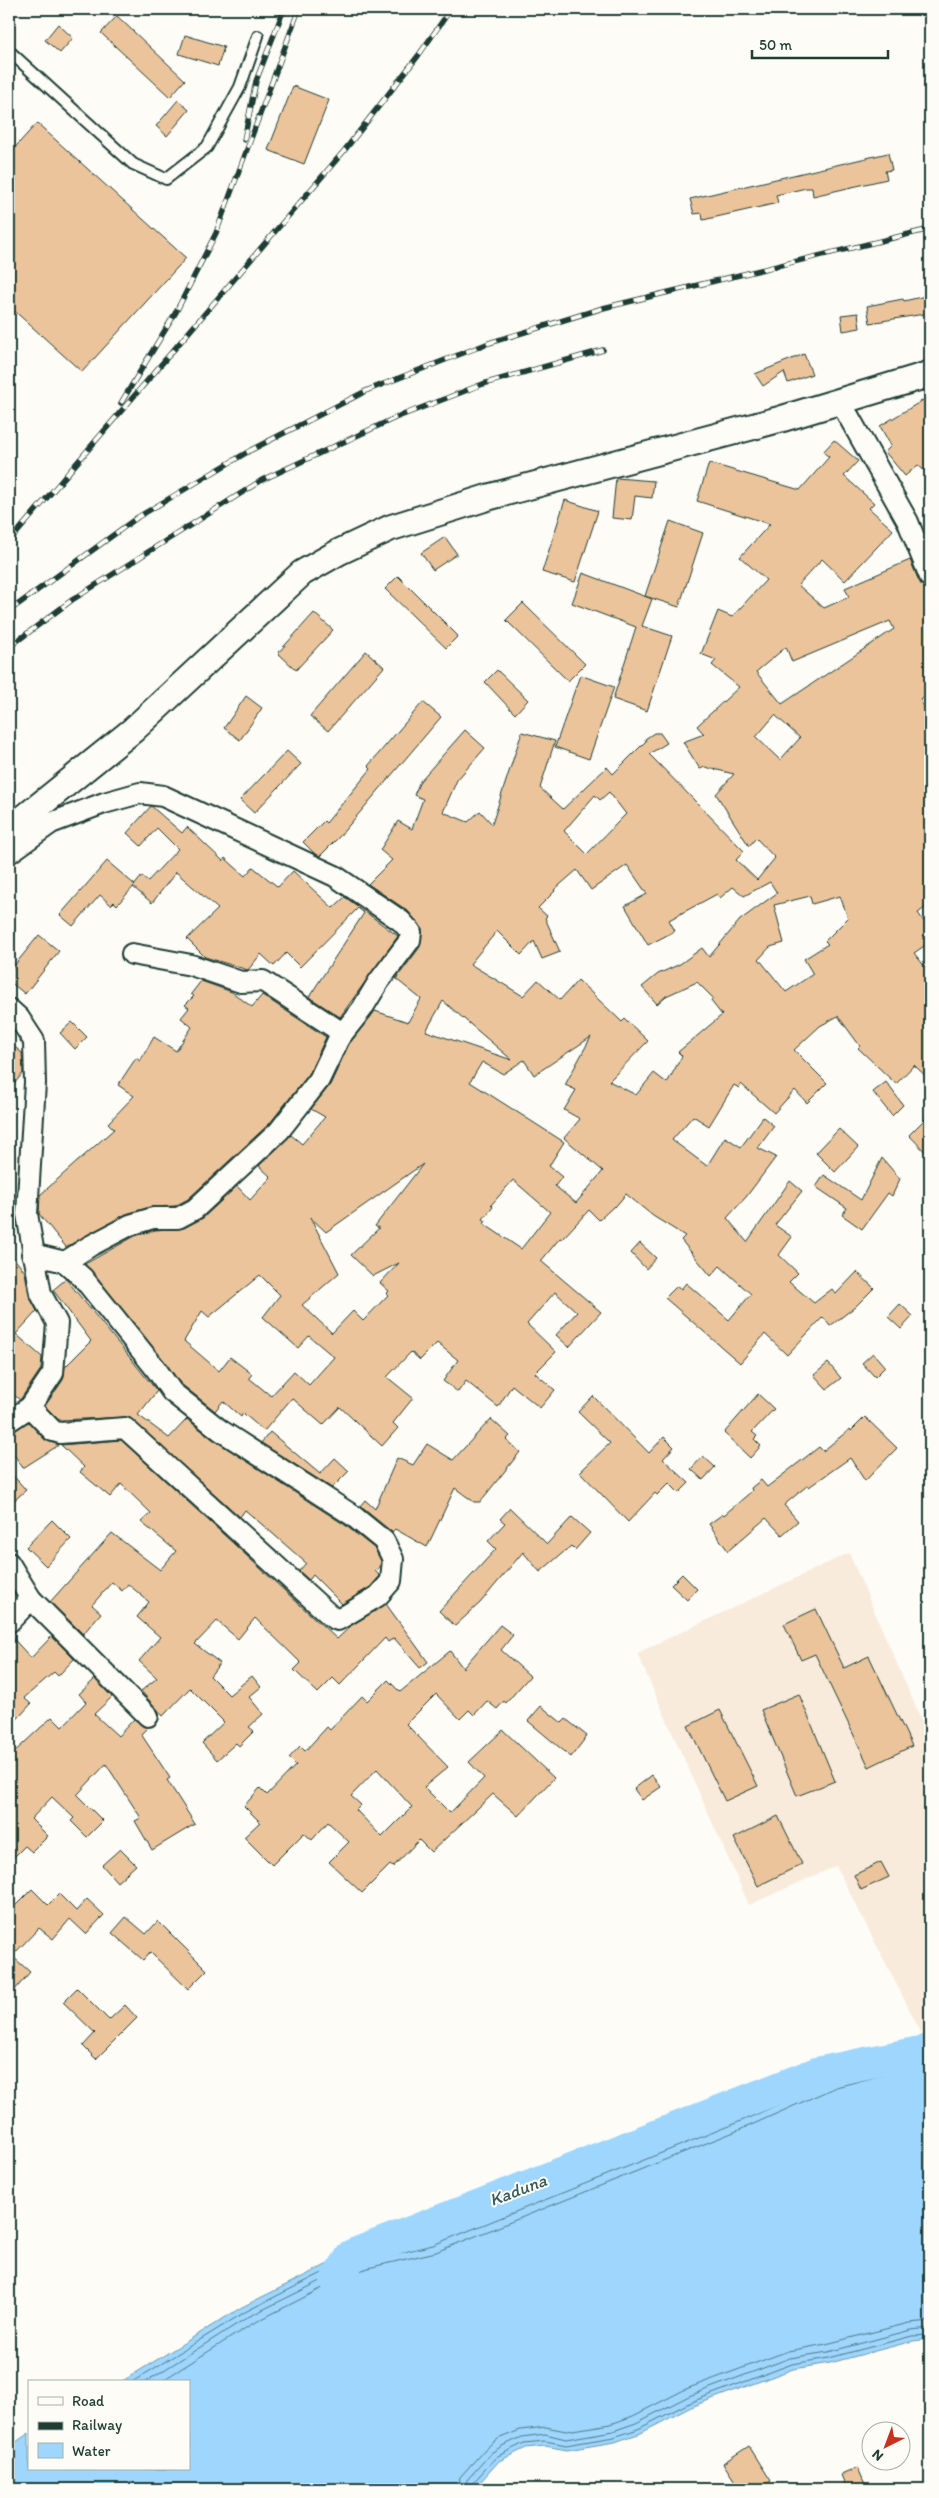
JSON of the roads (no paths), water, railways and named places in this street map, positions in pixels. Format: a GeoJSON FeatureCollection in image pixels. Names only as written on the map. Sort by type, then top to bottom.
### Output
{"type":"FeatureCollection","features":[{"type":"Feature","properties":{"kind":"street"},"geometry":{"type":"LineString","coordinates":[[9,830],[133,730],[302,573],[339,552],[390,528],[489,497],[781,419],[930,374]]}},
{"type":"Feature","properties":{"kind":"street"},"geometry":{"type":"LineString","coordinates":[[840,401],[908,522],[930,577]]}},
{"type":"Feature","properties":{"kind":"street"},"geometry":{"type":"LineString","coordinates":[[9,853],[51,823],[140,792],[172,800],[335,876],[401,921],[411,932],[410,940],[379,981],[362,1009],[339,1038],[319,1080],[279,1131],[194,1209],[178,1218],[153,1218],[130,1225],[90,1246],[65,1262]]}},
{"type":"Feature","properties":{"kind":"street"},"geometry":{"type":"LineString","coordinates":[[132,954],[192,965],[241,982],[263,981],[338,1030],[339,1038]]}},
{"type":"Feature","properties":{"kind":"street"},"geometry":{"type":"LineString","coordinates":[[9,1009],[19,1018],[34,1041],[35,1083],[27,1214],[32,1254],[41,1294],[57,1322],[53,1373],[30,1407],[9,1421]]}},
{"type":"Feature","properties":{"kind":"street"},"geometry":{"type":"LineString","coordinates":[[30,1407],[53,1431],[125,1428],[333,1618],[338,1620],[362,1607],[378,1596],[391,1581],[393,1559],[384,1542],[352,1515],[220,1430],[172,1392],[125,1328],[83,1278],[65,1262],[32,1254]]}},
{"type":"Feature","properties":{"kind":"street"},"geometry":{"type":"LineString","coordinates":[[9,1563],[31,1599],[148,1716]]}},
{"type":"Feature","properties":{"kind":"street"},"geometry":{"type":"LineString","coordinates":[[9,1622],[31,1599]]}},
{"type":"Feature","properties":{"kind":"lane"},"geometry":{"type":"LineString","coordinates":[[10,54],[133,164],[166,179],[207,147],[240,87],[258,36]]}},
{"type":"Feature","properties":{"kind":"water"},"geometry":{"type":"Polygon","coordinates":[[[930,2043],[930,2339],[913,2341],[830,2363],[793,2369],[693,2406],[641,2433],[615,2442],[567,2450],[545,2446],[526,2448],[499,2461],[474,2489],[9,2489],[9,2447],[28,2434],[28,2470],[190,2470],[190,2380],[124,2380],[242,2307],[338,2259],[362,2250],[429,2234],[742,2108],[829,2069],[930,2043]]]}},
{"type":"Feature","properties":{"kind":"waterway","name":"Kaduna"},"geometry":{"type":"LineString","coordinates":[[336,2280],[352,2255],[817,2073],[930,2050]]}},
{"type":"Feature","properties":{"kind":"railway"},"geometry":{"type":"LineString","coordinates":[[244,140],[256,81],[284,9]]}},
{"type":"Feature","properties":{"kind":"railway"},"geometry":{"type":"LineString","coordinates":[[121,403],[176,312],[216,233],[299,9]]}},
{"type":"Feature","properties":{"kind":"railway"},"geometry":{"type":"LineString","coordinates":[[9,542],[344,151],[418,56],[451,9]]}},
{"type":"Feature","properties":{"kind":"railway"},"geometry":{"type":"LineString","coordinates":[[9,611],[138,517],[251,450],[368,390],[489,343],[603,308],[930,229]]}},
{"type":"Feature","properties":{"kind":"railway"},"geometry":{"type":"LineString","coordinates":[[9,647],[72,600],[262,480],[395,418],[483,384],[603,350]]}}]}
